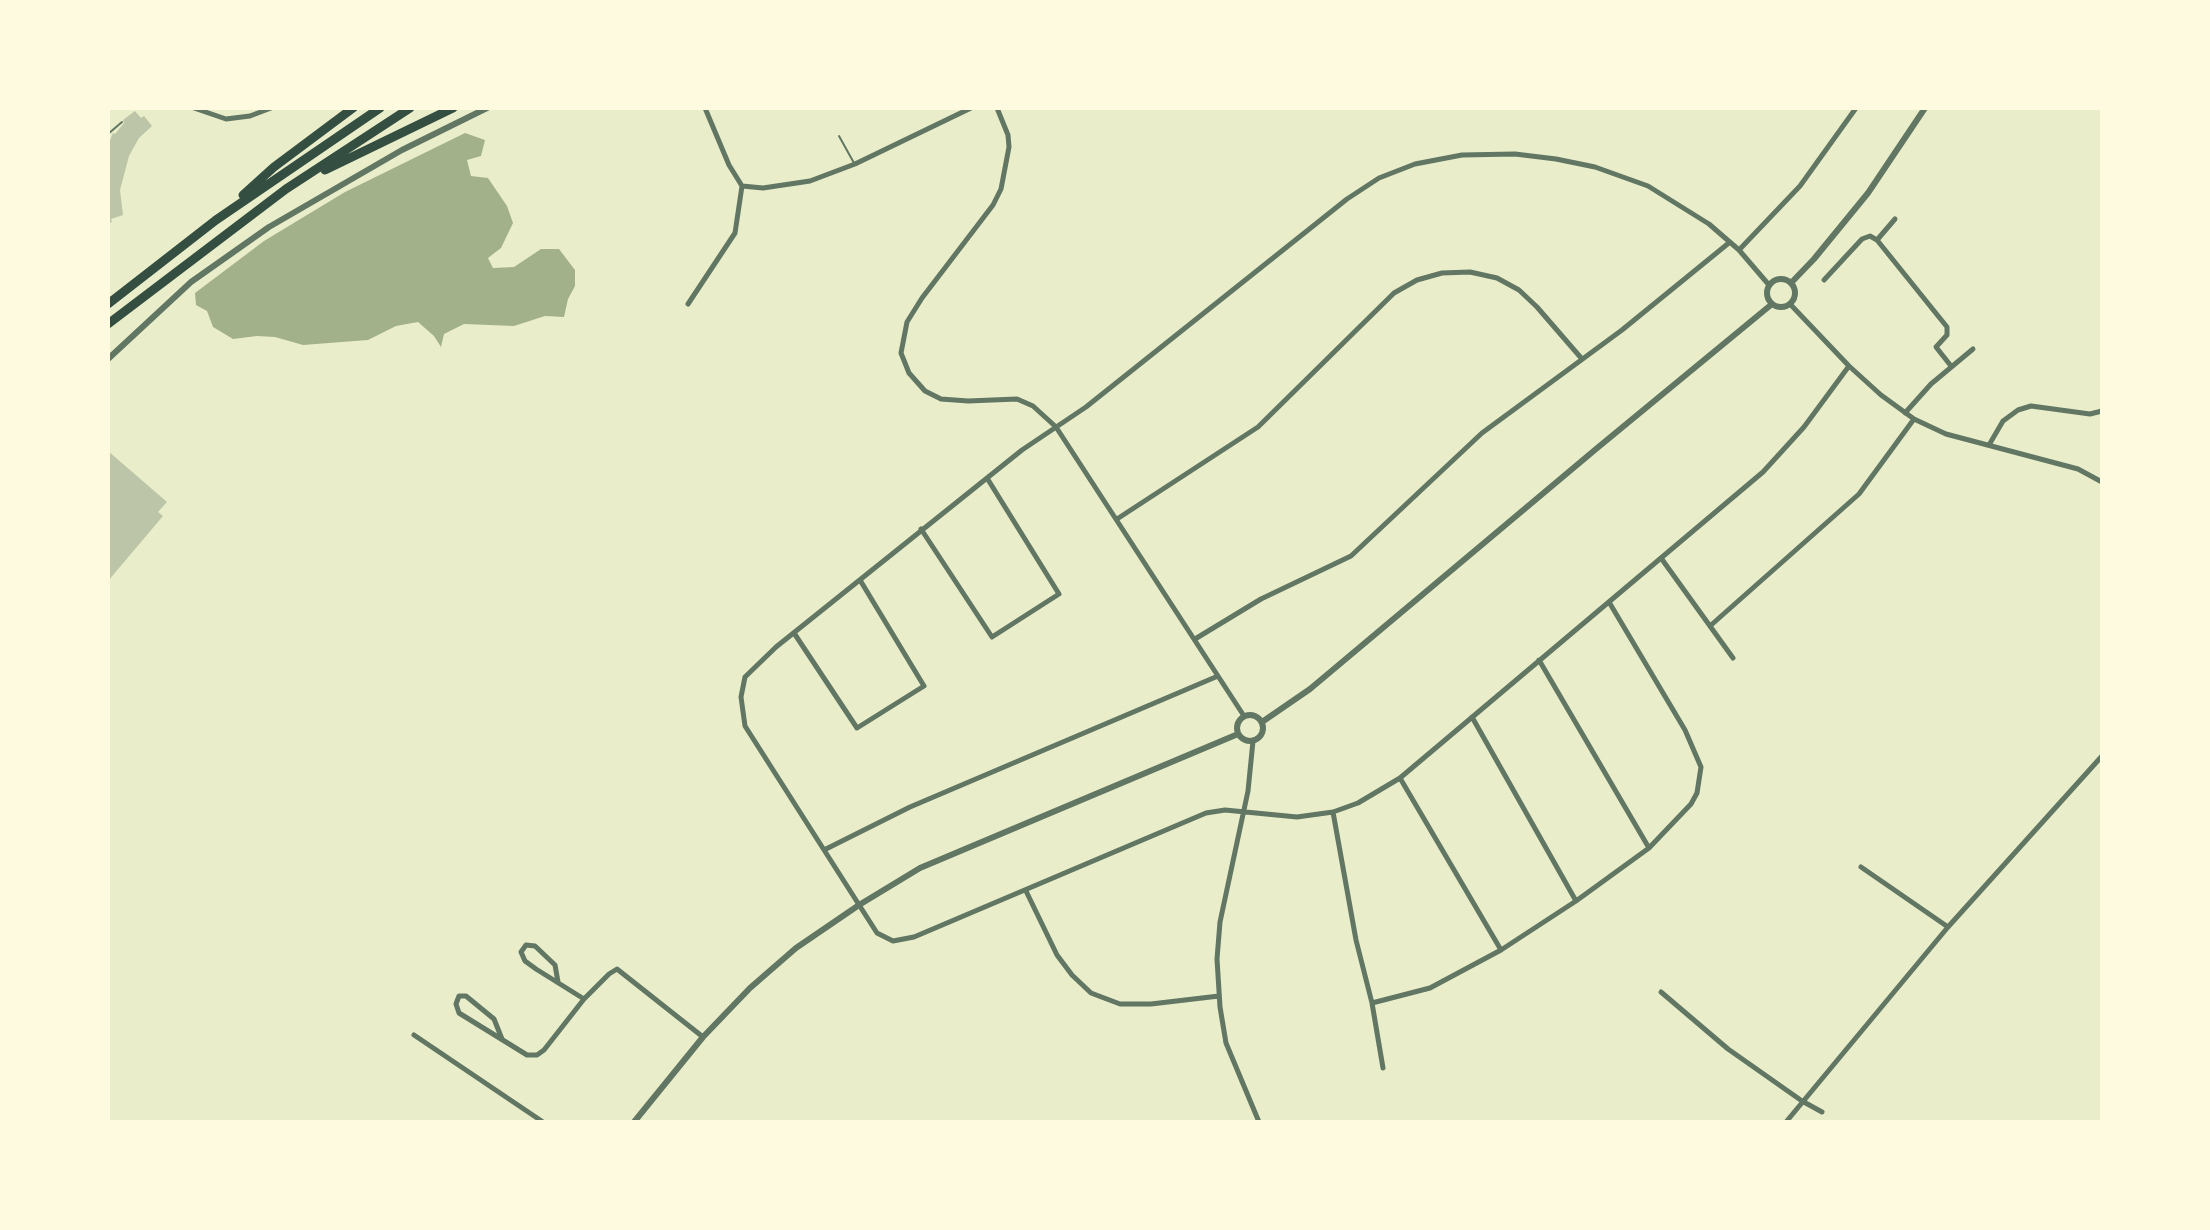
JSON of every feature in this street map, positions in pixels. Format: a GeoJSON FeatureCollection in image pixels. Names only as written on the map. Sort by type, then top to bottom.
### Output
{"type":"FeatureCollection","features":[{"type":"Feature","properties":{"kind":"highway"},"geometry":{"type":"LineString","coordinates":[[216,220],[274,167],[353,108]]}},
{"type":"Feature","properties":{"kind":"highway"},"geometry":{"type":"LineString","coordinates":[[108,304],[216,220],[380,108]]}},
{"type":"Feature","properties":{"kind":"highway"},"geometry":{"type":"LineString","coordinates":[[108,324],[286,189],[410,108]]}},
{"type":"Feature","properties":{"kind":"highway"},"geometry":{"type":"LineString","coordinates":[[286,189],[453,108]]}},
{"type":"Feature","properties":{"kind":"street"},"geometry":{"type":"LineString","coordinates":[[194,108],[226,119],[258,115],[271,108]]}},
{"type":"Feature","properties":{"kind":"street"},"geometry":{"type":"LineString","coordinates":[[108,359],[191,282],[269,227],[388,158],[487,108]]}},
{"type":"Feature","properties":{"kind":"street"},"geometry":{"type":"LineString","coordinates":[[688,304],[735,233],[742,186],[729,165],[705,108]]}},
{"type":"Feature","properties":{"kind":"street"},"geometry":{"type":"LineString","coordinates":[[742,186],[763,188],[810,181],[855,164],[971,108]]}},
{"type":"Feature","properties":{"kind":"street"},"geometry":{"type":"LineString","coordinates":[[997,108],[1008,135],[1009,147],[1001,189],[993,205],[907,322],[901,353],[909,373],[925,391],[941,399],[1017,399],[1033,406],[1056,427],[1244,716]]}},
{"type":"Feature","properties":{"kind":"street"},"geometry":{"type":"LineString","coordinates":[[1739,250],[1800,186],[1856,108]]}},
{"type":"Feature","properties":{"kind":"street"},"geometry":{"type":"LineString","coordinates":[[1791,283],[1887,168],[1925,108]]}},
{"type":"Feature","properties":{"kind":"street"},"geometry":{"type":"LineString","coordinates":[[1769,285],[1739,250],[1709,224],[1648,186],[1595,167],[1515,154],[1462,155],[1415,164],[1379,178],[1347,199],[1086,407],[921,529],[794,633],[745,677],[741,707],[745,726],[877,933],[893,941],[902,941],[1026,891],[1206,813],[1225,810],[1297,817],[1333,812],[1358,803],[1400,778],[1763,472],[1804,427],[1849,366]]}},
{"type":"Feature","properties":{"kind":"street"},"geometry":{"type":"LineString","coordinates":[[1877,240],[1895,219]]}},
{"type":"Feature","properties":{"kind":"street"},"geometry":{"type":"LineString","coordinates":[[1824,280],[1862,239],[1870,236],[1877,240],[1947,327],[1947,335],[1936,347],[1951,366]]}},
{"type":"Feature","properties":{"kind":"street"},"geometry":{"type":"LineString","coordinates":[[1195,639],[1261,599],[1351,556],[1482,433],[1730,242]]}},
{"type":"Feature","properties":{"kind":"street"},"geometry":{"type":"LineString","coordinates":[[1117,519],[1258,427],[1394,293],[1417,280],[1442,273],[1470,272],[1497,278],[1519,290],[1537,307],[1582,359]]}},
{"type":"Feature","properties":{"kind":"street"},"geometry":{"type":"LineString","coordinates":[[1779,279],[1791,283],[1795,294],[1790,304],[1781,307],[1772,304],[1767,295],[1769,285],[1779,279]]}},
{"type":"Feature","properties":{"kind":"street"},"geometry":{"type":"LineString","coordinates":[[1262,722],[1310,689],[1772,304]]}},
{"type":"Feature","properties":{"kind":"street"},"geometry":{"type":"LineString","coordinates":[[1790,304],[1849,366],[1914,419],[1946,434],[2078,469],[2102,482]]}},
{"type":"Feature","properties":{"kind":"street"},"geometry":{"type":"LineString","coordinates":[[1905,413],[1951,366],[1973,349]]}},
{"type":"Feature","properties":{"kind":"street"},"geometry":{"type":"LineString","coordinates":[[1989,445],[2003,421],[2018,410],[2031,406],[2081,413],[2102,411]]}},
{"type":"Feature","properties":{"kind":"street"},"geometry":{"type":"LineString","coordinates":[[1710,626],[1859,494],[1914,419]]}},
{"type":"Feature","properties":{"kind":"street"},"geometry":{"type":"LineString","coordinates":[[921,529],[992,637],[1059,594],[987,478]]}},
{"type":"Feature","properties":{"kind":"street"},"geometry":{"type":"LineString","coordinates":[[1661,558],[1733,658]]}},
{"type":"Feature","properties":{"kind":"street"},"geometry":{"type":"LineString","coordinates":[[794,633],[857,728],[924,686],[860,580]]}},
{"type":"Feature","properties":{"kind":"street"},"geometry":{"type":"LineString","coordinates":[[1372,1003],[1430,988],[1501,950],[1649,848],[1691,804],[1697,793],[1701,767],[1685,730],[1609,602]]}},
{"type":"Feature","properties":{"kind":"street"},"geometry":{"type":"LineString","coordinates":[[1539,660],[1649,848]]}},
{"type":"Feature","properties":{"kind":"street"},"geometry":{"type":"LineString","coordinates":[[826,849],[910,807],[1218,676]]}},
{"type":"Feature","properties":{"kind":"street"},"geometry":{"type":"LineString","coordinates":[[1253,741],[1244,740],[1238,734],[1237,724],[1244,716],[1254,716],[1262,722]]}},
{"type":"Feature","properties":{"kind":"street"},"geometry":{"type":"LineString","coordinates":[[1472,717],[1576,901]]}},
{"type":"Feature","properties":{"kind":"street"},"geometry":{"type":"LineString","coordinates":[[1259,1122],[1226,1043],[1217,959],[1220,922],[1243,811],[1253,741],[1262,734],[1262,722]]}},
{"type":"Feature","properties":{"kind":"street"},"geometry":{"type":"LineString","coordinates":[[634,1122],[703,1037],[781,960],[859,905],[942,858],[1238,734]]}},
{"type":"Feature","properties":{"kind":"street"},"geometry":{"type":"LineString","coordinates":[[1786,1122],[1948,927],[2102,756]]}},
{"type":"Feature","properties":{"kind":"street"},"geometry":{"type":"LineString","coordinates":[[1400,778],[1501,950]]}},
{"type":"Feature","properties":{"kind":"street"},"geometry":{"type":"LineString","coordinates":[[1333,812],[1383,1068]]}},
{"type":"Feature","properties":{"kind":"street"},"geometry":{"type":"LineString","coordinates":[[1861,867],[1948,927]]}},
{"type":"Feature","properties":{"kind":"street"},"geometry":{"type":"LineString","coordinates":[[1026,891],[1057,955],[1091,993],[1120,1004],[1151,1004],[1219,996]]}},
{"type":"Feature","properties":{"kind":"street"},"geometry":{"type":"LineString","coordinates":[[558,982],[555,965],[535,946],[526,945],[521,952],[525,961],[584,999]]}},
{"type":"Feature","properties":{"kind":"street"},"geometry":{"type":"LineString","coordinates":[[502,1039],[494,1019],[466,996],[459,996],[456,1004],[459,1013],[527,1055],[537,1055],[584,999],[617,969],[703,1037]]}},
{"type":"Feature","properties":{"kind":"street"},"geometry":{"type":"LineString","coordinates":[[1661,992],[1728,1049],[1822,1112]]}},
{"type":"Feature","properties":{"kind":"street"},"geometry":{"type":"LineString","coordinates":[[414,1035],[543,1122]]}},
{"type":"Feature","properties":{"kind":"lane"},"geometry":{"type":"LineString","coordinates":[[108,134],[122,122]]}},
{"type":"Feature","properties":{"kind":"lane"},"geometry":{"type":"LineString","coordinates":[[839,136],[855,164]]}},
{"type":"Feature","properties":{"kind":"shaded area"},"geometry":{"type":"Polygon","coordinates":[[[465,133],[485,140],[481,156],[467,160],[471,176],[488,178],[507,206],[513,223],[501,248],[488,258],[493,268],[514,267],[541,249],[559,249],[575,270],[575,286],[564,317],[545,316],[514,326],[464,324],[444,334],[441,347],[418,322],[396,326],[368,340],[303,345],[275,337],[233,339],[213,327],[207,311],[196,305],[195,293],[264,241],[345,192],[465,133]]]}},
{"type":"Feature","properties":{"kind":"building"},"geometry":{"type":"Polygon","coordinates":[[[135,111],[152,126],[139,138],[129,156],[120,190],[123,215],[108,223],[108,145],[113,133],[124,123],[123,120],[135,111]]]}},
{"type":"Feature","properties":{"kind":"building"},"geometry":{"type":"Polygon","coordinates":[[[108,451],[167,502],[158,512],[163,516],[108,581],[108,451]]]}}]}
